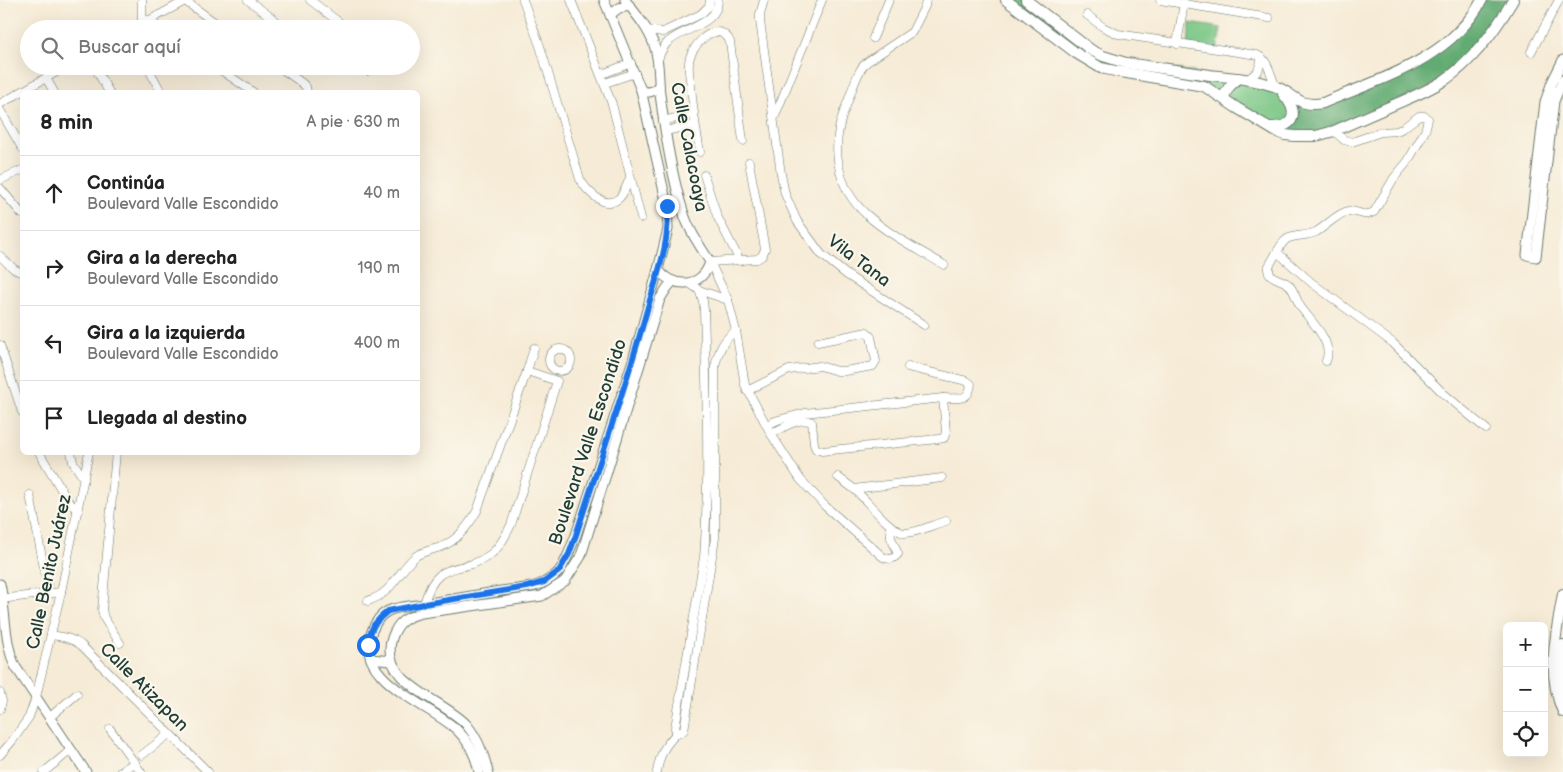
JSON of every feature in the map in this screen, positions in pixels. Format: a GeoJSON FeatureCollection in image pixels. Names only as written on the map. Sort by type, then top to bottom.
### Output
{"type":"FeatureCollection","features":[{"type":"Feature","properties":{"kind":"main road"},"geometry":{"type":"LineString","coordinates":[[1006,0],[1076,53],[1101,68],[1204,86],[1269,127],[1285,135],[1295,136],[1316,136],[1334,131],[1447,79],[1471,57],[1493,31],[1513,0]]}},
{"type":"Feature","properties":{"kind":"main road"},"geometry":{"type":"LineString","coordinates":[[1026,0],[1092,50],[1103,56],[1126,64],[1242,79],[1277,87],[1306,104],[1323,103],[1424,59],[1456,34],[1471,17],[1482,0]]}},
{"type":"Feature","properties":{"kind":"main road"},"geometry":{"type":"LineString","coordinates":[[1224,98],[1229,87],[1242,79]]}},
{"type":"Feature","properties":{"kind":"main road"},"geometry":{"type":"LineString","coordinates":[[1269,127],[1286,125],[1294,113],[1292,106],[1277,87]]}},
{"type":"Feature","properties":{"kind":"main road"},"geometry":{"type":"LineString","coordinates":[[1563,594],[1553,661],[1555,688],[1563,712]]}},
{"type":"Feature","properties":{"kind":"main road"},"geometry":{"type":"LineString","coordinates":[[1563,645],[1563,690]]}},
{"type":"Feature","properties":{"kind":"street"},"geometry":{"type":"LineString","coordinates":[[142,0],[145,20]]}},
{"type":"Feature","properties":{"kind":"street"},"geometry":{"type":"LineString","coordinates":[[149,20],[186,0],[212,20]]}},
{"type":"Feature","properties":{"kind":"street"},"geometry":{"type":"LineString","coordinates":[[248,0],[276,20]]}},
{"type":"Feature","properties":{"kind":"street"},"geometry":{"type":"LineString","coordinates":[[310,0],[336,20]]}},
{"type":"Feature","properties":{"kind":"street"},"geometry":{"type":"LineString","coordinates":[[523,0],[540,46],[580,179],[586,188],[603,201],[611,202],[618,199],[630,178]]}},
{"type":"Feature","properties":{"kind":"street"},"geometry":{"type":"LineString","coordinates":[[571,0],[602,74],[619,126],[641,218]]}},
{"type":"Feature","properties":{"kind":"street","name":"Boulevard Valle Escondido"},"geometry":{"type":"LineString","coordinates":[[381,617],[388,611],[399,608],[527,587],[544,582],[559,571],[569,554],[633,360],[667,234],[668,218],[641,90],[604,0]]}},
{"type":"Feature","properties":{"kind":"street"},"geometry":{"type":"LineString","coordinates":[[647,30],[663,32],[680,24],[706,10],[710,0]]}},
{"type":"Feature","properties":{"kind":"street"},"geometry":{"type":"LineString","coordinates":[[658,60],[667,43],[709,18],[716,10],[718,0]]}},
{"type":"Feature","properties":{"kind":"street","name":"Vila Tana"},"geometry":{"type":"LineString","coordinates":[[764,0],[760,21],[781,174],[785,194],[797,221],[821,254],[837,268],[924,325]]}},
{"type":"Feature","properties":{"kind":"street","name":"Vila Tana"},"geometry":{"type":"LineString","coordinates":[[774,118],[822,0]]}},
{"type":"Feature","properties":{"kind":"street"},"geometry":{"type":"LineString","coordinates":[[873,38],[889,0]]}},
{"type":"Feature","properties":{"kind":"street"},"geometry":{"type":"LineString","coordinates":[[926,0],[912,32],[861,68],[838,129],[836,144],[841,175],[859,208],[876,223],[944,265]]}},
{"type":"Feature","properties":{"kind":"street"},"geometry":{"type":"LineString","coordinates":[[1160,0],[1269,18]]}},
{"type":"Feature","properties":{"kind":"street"},"geometry":{"type":"LineString","coordinates":[[1531,52],[1559,0]]}},
{"type":"Feature","properties":{"kind":"street"},"geometry":{"type":"LineString","coordinates":[[610,15],[628,3]]}},
{"type":"Feature","properties":{"kind":"street","name":"Calle Calacoaya"},"geometry":{"type":"LineString","coordinates":[[628,3],[647,30],[655,48],[658,60],[665,131],[683,214],[710,262],[728,300],[747,391],[771,434],[800,479],[824,506],[883,557],[889,560],[898,554],[891,538],[890,526]]}},
{"type":"Feature","properties":{"kind":"street"},"geometry":{"type":"LineString","coordinates":[[1178,44],[1184,3]]}},
{"type":"Feature","properties":{"kind":"street"},"geometry":{"type":"LineString","coordinates":[[1087,15],[1103,27],[1118,34],[1257,55],[1268,66],[1277,87]]}},
{"type":"Feature","properties":{"kind":"street"},"geometry":{"type":"LineString","coordinates":[[680,24],[678,29],[683,33]]}},
{"type":"Feature","properties":{"kind":"street"},"geometry":{"type":"LineString","coordinates":[[700,152],[693,114],[689,62],[690,55],[698,41],[712,33],[720,32],[730,42],[743,140]]}},
{"type":"Feature","properties":{"kind":"street"},"geometry":{"type":"LineString","coordinates":[[1242,79],[1258,71],[1262,58]]}},
{"type":"Feature","properties":{"kind":"street"},"geometry":{"type":"LineString","coordinates":[[1563,60],[1548,94],[1547,122],[1536,257],[1527,255],[1547,122],[1563,80]]}},
{"type":"Feature","properties":{"kind":"street"},"geometry":{"type":"LineString","coordinates":[[602,74],[631,63]]}},
{"type":"Feature","properties":{"kind":"street"},"geometry":{"type":"LineString","coordinates":[[605,84],[635,74]]}},
{"type":"Feature","properties":{"kind":"street"},"geometry":{"type":"LineString","coordinates":[[25,90],[51,75]]}},
{"type":"Feature","properties":{"kind":"street"},"geometry":{"type":"LineString","coordinates":[[99,75],[108,90]]}},
{"type":"Feature","properties":{"kind":"street"},"geometry":{"type":"LineString","coordinates":[[152,75],[160,90]]}},
{"type":"Feature","properties":{"kind":"street"},"geometry":{"type":"LineString","coordinates":[[228,75],[250,90]]}},
{"type":"Feature","properties":{"kind":"street"},"geometry":{"type":"LineString","coordinates":[[290,75],[306,87],[307,90]]}},
{"type":"Feature","properties":{"kind":"street"},"geometry":{"type":"LineString","coordinates":[[46,78],[53,90]]}},
{"type":"Feature","properties":{"kind":"street"},"geometry":{"type":"LineString","coordinates":[[641,90],[653,91],[659,85]]}},
{"type":"Feature","properties":{"kind":"street"},"geometry":{"type":"LineString","coordinates":[[0,104],[20,93]]}},
{"type":"Feature","properties":{"kind":"street"},"geometry":{"type":"LineString","coordinates":[[0,110],[20,145]]}},
{"type":"Feature","properties":{"kind":"street"},"geometry":{"type":"LineString","coordinates":[[664,121],[693,114]]}},
{"type":"Feature","properties":{"kind":"street"},"geometry":{"type":"LineString","coordinates":[[1326,360],[1329,354],[1317,327],[1304,312],[1288,284],[1269,273],[1269,266],[1285,241],[1290,238],[1316,232],[1348,211],[1363,215],[1369,215],[1374,212],[1394,178],[1404,168],[1417,146],[1428,125],[1428,119],[1424,116],[1418,116],[1397,131],[1381,132],[1352,142],[1344,140],[1334,131]]}},
{"type":"Feature","properties":{"kind":"street"},"geometry":{"type":"LineString","coordinates":[[665,131],[695,125]]}},
{"type":"Feature","properties":{"kind":"street"},"geometry":{"type":"LineString","coordinates":[[658,270],[673,282],[689,283],[705,273],[710,262],[757,260],[762,256],[765,249],[749,162]]}},
{"type":"Feature","properties":{"kind":"street"},"geometry":{"type":"LineString","coordinates":[[0,180],[20,171]]}},
{"type":"Feature","properties":{"kind":"street"},"geometry":{"type":"LineString","coordinates":[[704,175],[717,216],[740,261]]}},
{"type":"Feature","properties":{"kind":"street"},"geometry":{"type":"LineString","coordinates":[[0,188],[20,212]]}},
{"type":"Feature","properties":{"kind":"street"},"geometry":{"type":"LineString","coordinates":[[668,218],[683,214]]}},
{"type":"Feature","properties":{"kind":"street"},"geometry":{"type":"LineString","coordinates":[[1277,252],[1312,283],[1392,343],[1450,399],[1486,429]]}},
{"type":"Feature","properties":{"kind":"street"},"geometry":{"type":"LineString","coordinates":[[0,256],[14,270],[20,272]]}},
{"type":"Feature","properties":{"kind":"street","name":"Boulevard Valle Escondido"},"geometry":{"type":"LineString","coordinates":[[395,628],[400,622],[410,616],[422,613],[542,596],[565,581],[581,556],[660,299],[666,288],[673,282]]}},
{"type":"Feature","properties":{"kind":"street"},"geometry":{"type":"LineString","coordinates":[[689,283],[699,290],[728,300]]}},
{"type":"Feature","properties":{"kind":"street"},"geometry":{"type":"LineString","coordinates":[[677,733],[675,728],[706,542],[704,310],[699,290]]}},
{"type":"Feature","properties":{"kind":"street"},"geometry":{"type":"LineString","coordinates":[[656,772],[663,750],[677,733],[684,730],[715,538],[715,367],[726,339],[736,331]]}},
{"type":"Feature","properties":{"kind":"street"},"geometry":{"type":"LineString","coordinates":[[747,391],[789,370],[820,366],[837,371],[845,371],[875,364],[870,334],[863,332],[818,342]]}},
{"type":"Feature","properties":{"kind":"street"},"geometry":{"type":"LineString","coordinates":[[0,345],[20,406]]}},
{"type":"Feature","properties":{"kind":"street"},"geometry":{"type":"LineString","coordinates":[[368,601],[381,595],[389,588],[414,558],[422,552],[447,544],[470,523],[477,511],[534,348]]}},
{"type":"Feature","properties":{"kind":"street"},"geometry":{"type":"LineString","coordinates":[[766,425],[796,415],[943,398],[964,398],[968,396],[971,384],[968,381],[908,368]]}},
{"type":"Feature","properties":{"kind":"street"},"geometry":{"type":"LineString","coordinates":[[527,371],[557,381]]}},
{"type":"Feature","properties":{"kind":"street"},"geometry":{"type":"LineString","coordinates":[[424,604],[433,579],[446,570],[480,561],[492,553],[502,542],[511,526],[560,371]]}},
{"type":"Feature","properties":{"kind":"street"},"geometry":{"type":"LineString","coordinates":[[706,392],[716,392]]}},
{"type":"Feature","properties":{"kind":"street"},"geometry":{"type":"LineString","coordinates":[[810,413],[814,444],[816,449],[822,451],[938,440],[944,438],[946,432],[943,398]]}},
{"type":"Feature","properties":{"kind":"street"},"geometry":{"type":"LineString","coordinates":[[771,434],[802,420],[812,422]]}},
{"type":"Feature","properties":{"kind":"street"},"geometry":{"type":"LineString","coordinates":[[41,455],[68,501],[78,511]]}},
{"type":"Feature","properties":{"kind":"street"},"geometry":{"type":"LineString","coordinates":[[72,455],[84,479]]}},
{"type":"Feature","properties":{"kind":"street","name":"Calle Benito Juárez"},"geometry":{"type":"LineString","coordinates":[[0,756],[29,717],[36,697],[61,592],[88,455]]}},
{"type":"Feature","properties":{"kind":"street"},"geometry":{"type":"LineString","coordinates":[[114,455],[102,610],[104,618],[120,642]]}},
{"type":"Feature","properties":{"kind":"street"},"geometry":{"type":"LineString","coordinates":[[838,477],[854,489],[898,532],[906,533],[946,521]]}},
{"type":"Feature","properties":{"kind":"street"},"geometry":{"type":"LineString","coordinates":[[854,489],[942,478]]}},
{"type":"Feature","properties":{"kind":"street"},"geometry":{"type":"LineString","coordinates":[[30,494],[49,594]]}},
{"type":"Feature","properties":{"kind":"street"},"geometry":{"type":"LineString","coordinates":[[0,584],[4,643],[15,666],[86,772]]}},
{"type":"Feature","properties":{"kind":"street"},"geometry":{"type":"LineString","coordinates":[[2,599],[61,592]]}},
{"type":"Feature","properties":{"kind":"street"},"geometry":{"type":"LineString","coordinates":[[479,772],[473,751],[457,730],[392,685],[376,669],[371,659],[368,645],[369,636],[374,625],[381,617],[395,628],[390,648],[391,661],[394,668],[416,689],[465,723],[474,734],[482,750],[488,772]]}},
{"type":"Feature","properties":{"kind":"street","name":"Calle Atizapan"},"geometry":{"type":"LineString","coordinates":[[51,635],[75,640],[81,645],[208,772]]}},
{"type":"Feature","properties":{"kind":"street"},"geometry":{"type":"LineString","coordinates":[[371,659],[391,661]]}},
{"type":"Feature","properties":{"kind":"street"},"geometry":{"type":"LineString","coordinates":[[0,693],[2,701],[0,709]]}},
{"type":"Feature","properties":{"kind":"street"},"geometry":{"type":"LineString","coordinates":[[50,717],[77,694]]}},
{"type":"Feature","properties":{"kind":"street"},"geometry":{"type":"LineString","coordinates":[[110,729],[141,772]]}},
{"type":"Feature","properties":{"kind":"street"},"geometry":{"type":"LineString","coordinates":[[142,756],[169,734]]}},
{"type":"Feature","properties":{"kind":"street"},"geometry":{"type":"LineString","coordinates":[[44,772],[71,750]]}},
{"type":"Feature","properties":{"kind":"street"},"geometry":{"type":"LineString","coordinates":[[120,772],[135,762]]}},
{"type":"Feature","properties":{"kind":"green space"},"geometry":{"type":"Polygon","coordinates":[[[1006,0],[1026,0],[1103,56],[1276,87],[1287,99],[1291,120],[1269,127],[1204,86],[1101,68],[1006,0]]]}},
{"type":"Feature","properties":{"kind":"green space"},"geometry":{"type":"Polygon","coordinates":[[[1482,0],[1513,0],[1506,13],[1447,79],[1325,135],[1295,136],[1280,127],[1291,120],[1287,99],[1314,105],[1424,59],[1482,0]]]}},
{"type":"Feature","properties":{"kind":"green space"},"geometry":{"type":"Polygon","coordinates":[[[1190,23],[1221,28],[1217,50],[1188,46],[1190,23]]]}},
{"type":"Feature","properties":{"kind":"route"},"geometry":{"type":"LineString","coordinates":[[368,645],[369,636],[374,625],[388,611],[527,587],[544,582],[559,571],[569,554],[576,535],[633,360],[666,240],[668,229],[667,206]]}}]}
